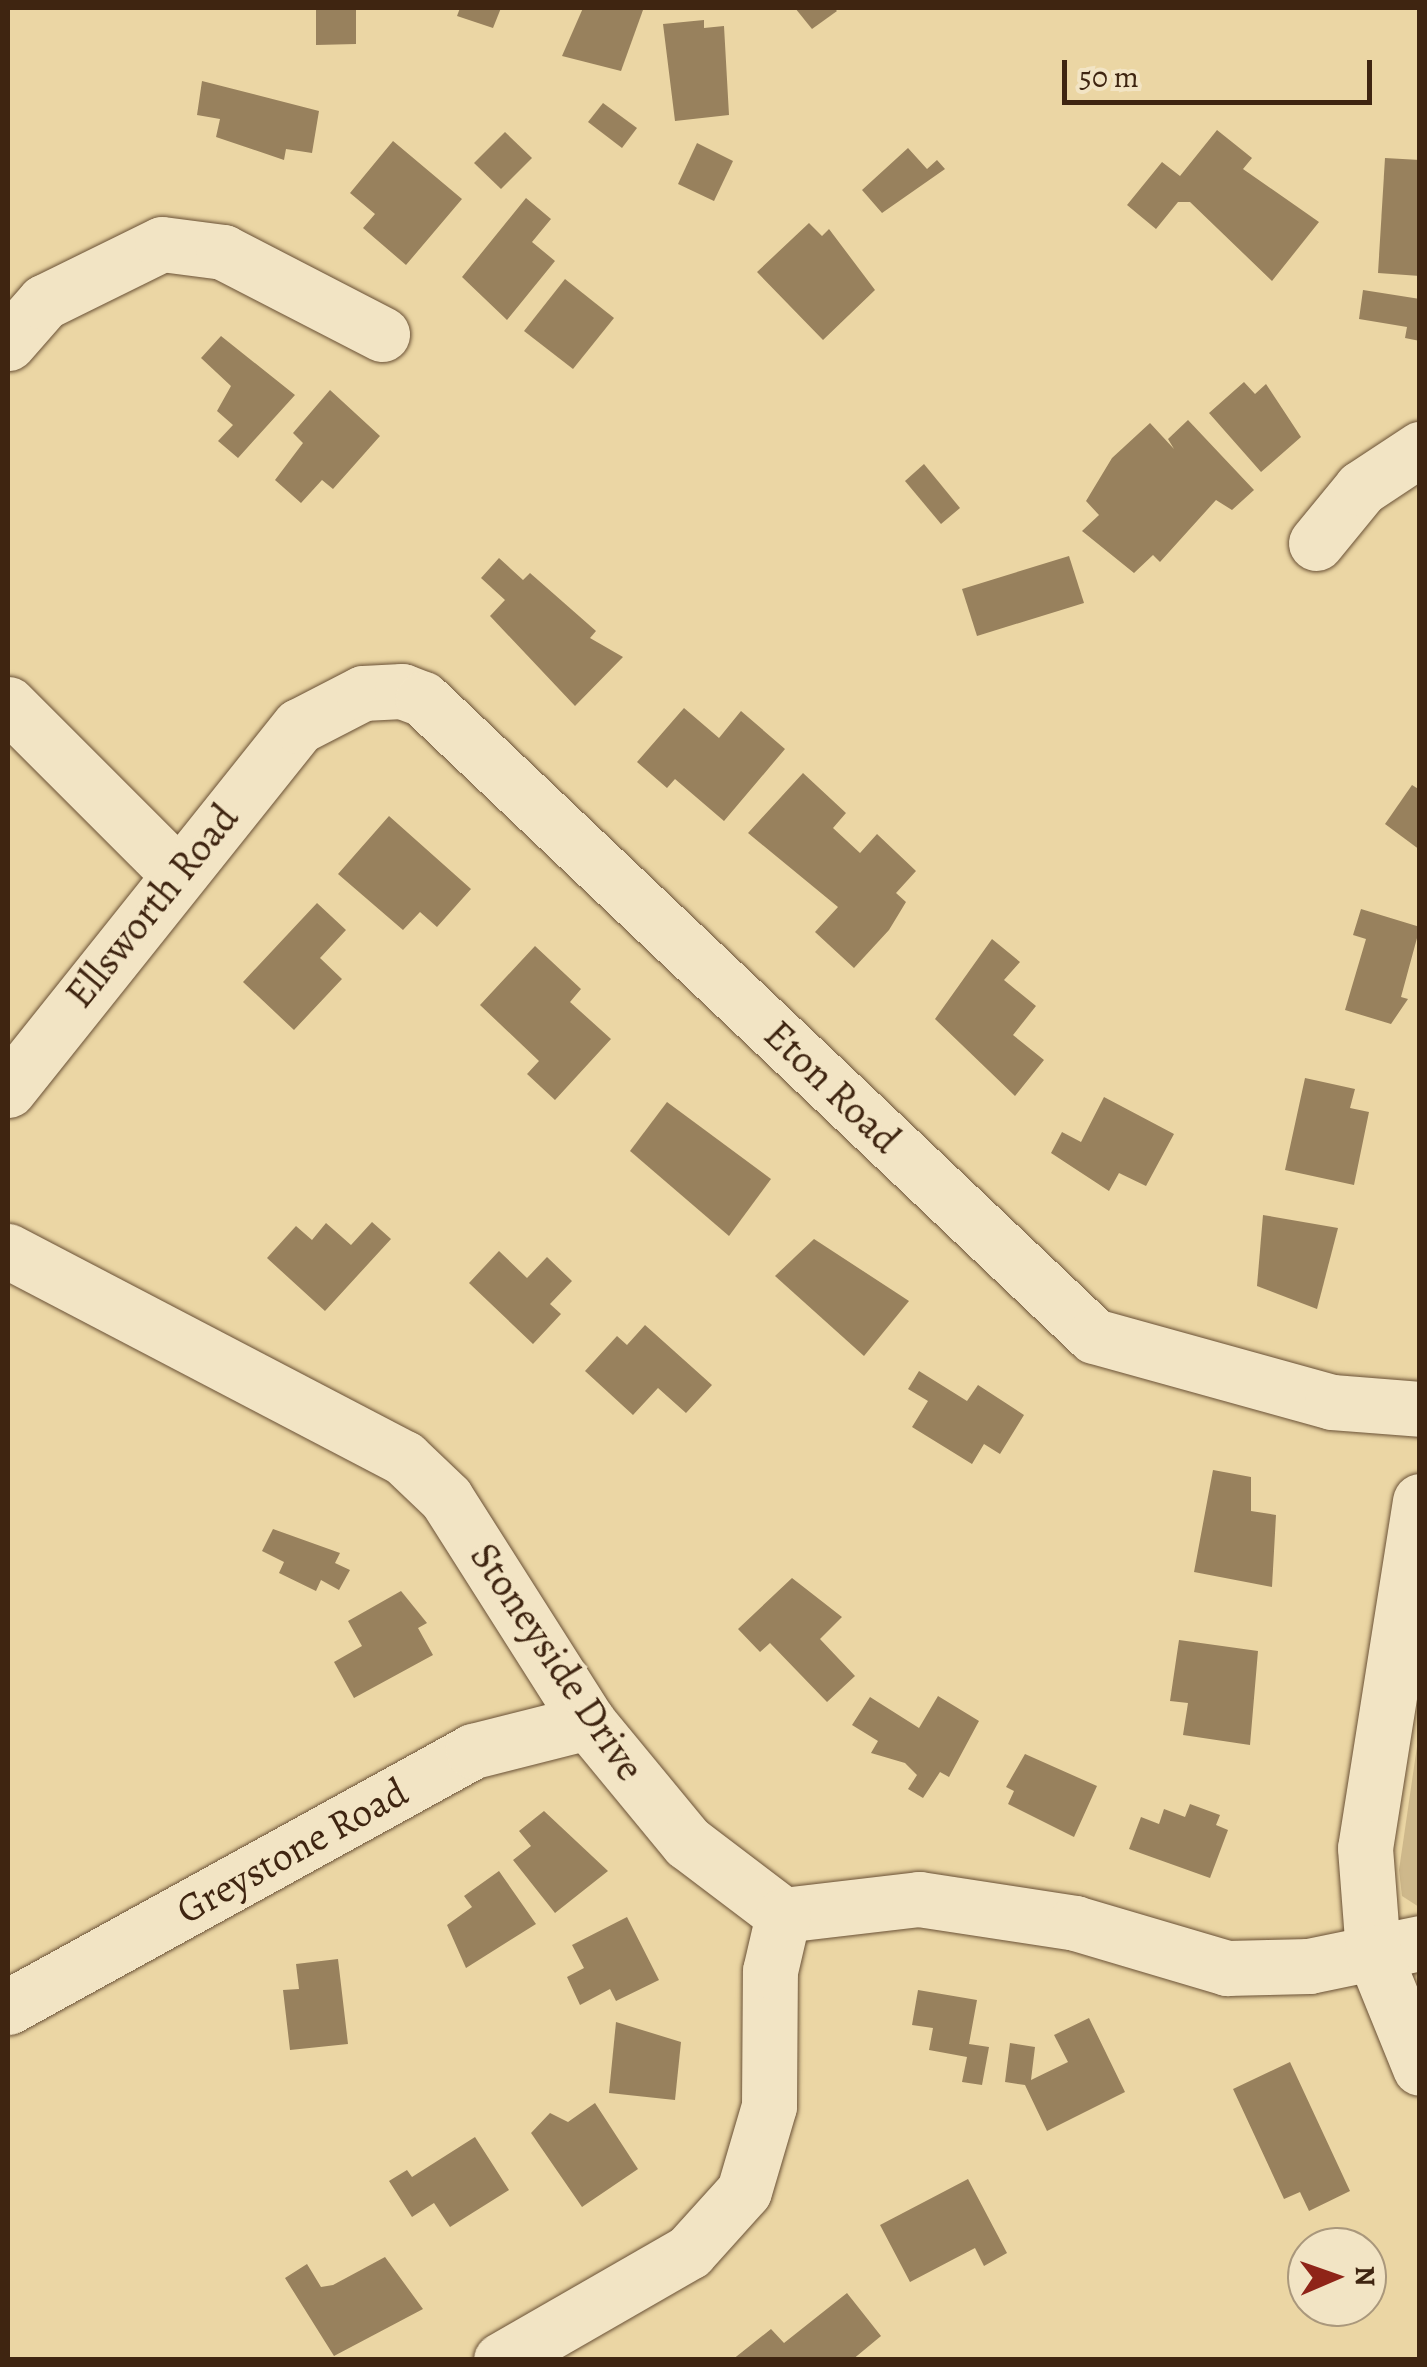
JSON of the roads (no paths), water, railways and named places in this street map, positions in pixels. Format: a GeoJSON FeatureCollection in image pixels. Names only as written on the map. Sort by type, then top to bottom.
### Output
{"type":"FeatureCollection","features":[{"type":"Feature","properties":{"kind":"street"},"geometry":{"type":"LineString","coordinates":[[8,343],[44,302],[162,244],[223,252],[382,334]]}},
{"type":"Feature","properties":{"kind":"street"},"geometry":{"type":"LineString","coordinates":[[1316,543],[1360,488],[1420,449]]}},
{"type":"Feature","properties":{"kind":"street","name":"Eton Road"},"geometry":{"type":"LineString","coordinates":[[299,726],[363,693],[423,699],[1094,1336],[1332,1402],[1420,1409]]}},
{"type":"Feature","properties":{"kind":"street"},"geometry":{"type":"LineString","coordinates":[[8,704],[175,872]]}},
{"type":"Feature","properties":{"kind":"street","name":"Ellsworth Road"},"geometry":{"type":"LineString","coordinates":[[8,1090],[175,872],[299,726]]}},
{"type":"Feature","properties":{"kind":"street","name":"Stoneyside Drive"},"geometry":{"type":"LineString","coordinates":[[8,1251],[404,1458],[446,1498],[588,1722],[688,1842],[783,1915]]}},
{"type":"Feature","properties":{"kind":"street"},"geometry":{"type":"LineString","coordinates":[[1420,1501],[1412,1615],[1365,1848],[1396,1948],[1420,2068]]}},
{"type":"Feature","properties":{"kind":"street","name":"Greystone Road"},"geometry":{"type":"LineString","coordinates":[[8,2007],[473,1752],[588,1722]]}},
{"type":"Feature","properties":{"kind":"street"},"geometry":{"type":"LineString","coordinates":[[501,2360],[689,2252],[744,2191],[769,2106],[770,1971],[783,1915],[919,1899],[1075,1923],[1226,1968],[1396,1948]]}}]}
